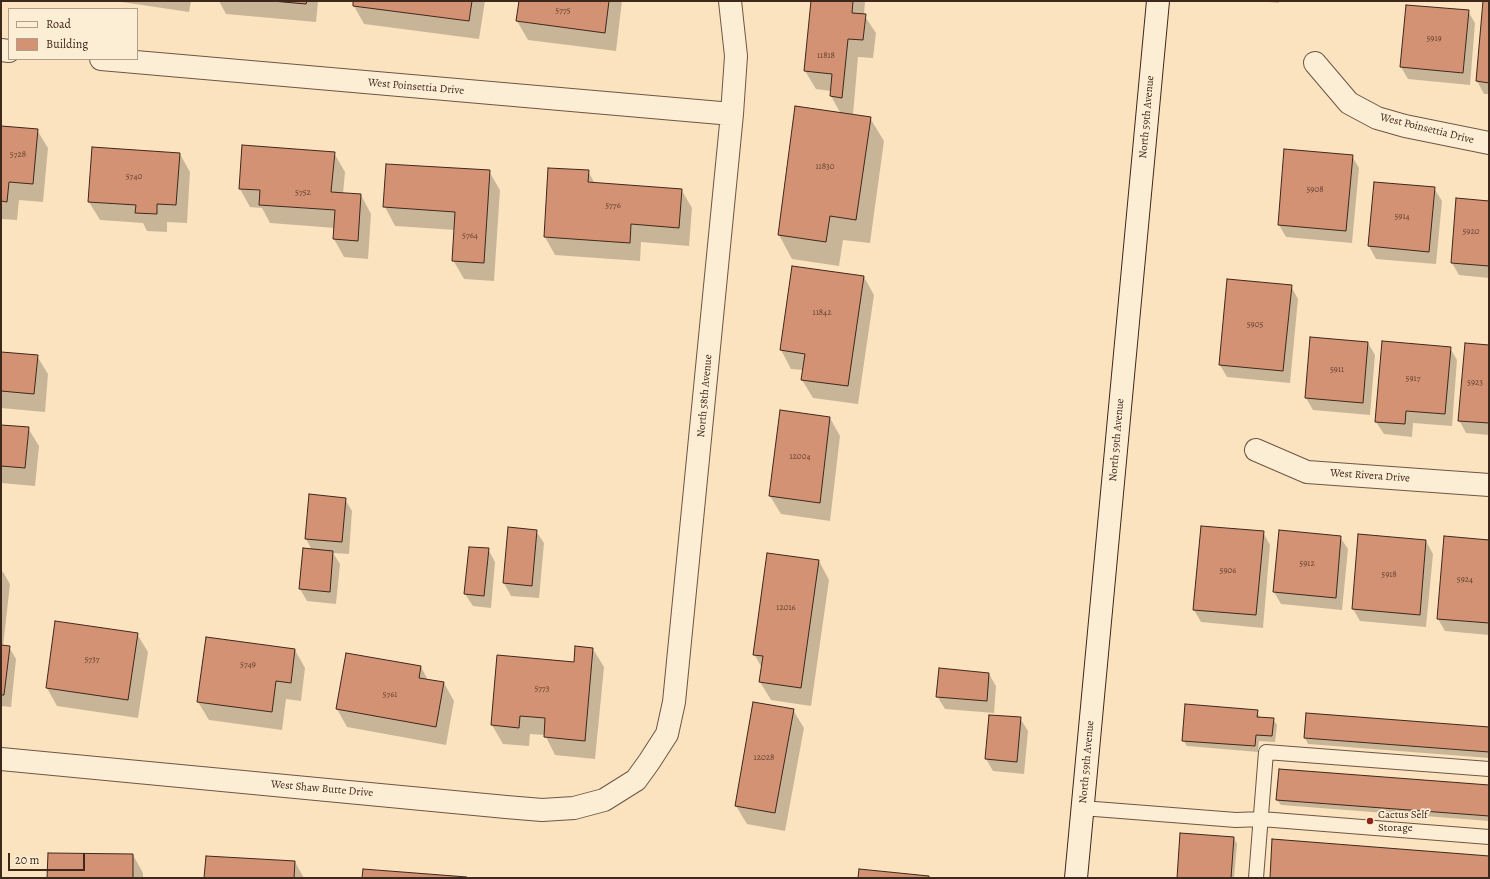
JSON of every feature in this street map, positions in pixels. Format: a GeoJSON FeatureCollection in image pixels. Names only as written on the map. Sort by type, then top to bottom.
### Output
{"type":"FeatureCollection","features":[{"type":"Feature","properties":{"kind":"street","name":"North 58th Avenue"},"geometry":{"type":"LineString","coordinates":[[636,780],[667,734],[674,702],[732,114],[736,56],[730,1]]}},
{"type":"Feature","properties":{"kind":"street","name":"North 59th Avenue"},"geometry":{"type":"LineString","coordinates":[[1076,878],[1158,1]]}},
{"type":"Feature","properties":{"kind":"street","name":"West Poinsettia Drive"},"geometry":{"type":"LineString","coordinates":[[112,60],[732,114]]}},
{"type":"Feature","properties":{"kind":"street","name":"West Poinsettia Drive"},"geometry":{"type":"LineString","coordinates":[[1315,64],[1349,103],[1377,118],[1405,126],[1489,143]]}},
{"type":"Feature","properties":{"kind":"street","name":"West Rivera Drive"},"geometry":{"type":"LineString","coordinates":[[1256,450],[1308,472],[1489,485]]}},
{"type":"Feature","properties":{"kind":"street","name":"West Shaw Butte Drive"},"geometry":{"type":"LineString","coordinates":[[1,759],[542,810],[574,808],[604,800],[636,780]]}},
{"type":"Feature","properties":{"kind":"lane"},"geometry":{"type":"LineString","coordinates":[[1256,878],[1266,752],[1489,769]]}},
{"type":"Feature","properties":{"kind":"lane"},"geometry":{"type":"LineString","coordinates":[[1082,808],[1236,820],[1261,819],[1489,837]]}},
{"type":"Feature","properties":{"kind":"building"},"geometry":{"type":"Polygon","coordinates":[[[272,1],[307,1],[306,4],[272,1]]]}},
{"type":"Feature","properties":{"kind":"building"},"geometry":{"type":"Polygon","coordinates":[[[353,1],[472,1],[469,21],[353,6],[353,1]]]}},
{"type":"Feature","properties":{"kind":"building"},"geometry":{"type":"Polygon","coordinates":[[[519,1],[609,1],[605,33],[516,21],[519,1]]]}},
{"type":"Feature","properties":{"kind":"building"},"geometry":{"type":"Polygon","coordinates":[[[811,1],[853,1],[852,13],[866,14],[863,40],[848,39],[842,98],[830,96],[832,74],[804,71],[811,1]]]}},
{"type":"Feature","properties":{"kind":"building"},"geometry":{"type":"Polygon","coordinates":[[[1483,1],[1489,1],[1489,83],[1476,81],[1483,1]]]}},
{"type":"Feature","properties":{"kind":"building"},"geometry":{"type":"Polygon","coordinates":[[[1406,5],[1469,10],[1463,73],[1400,67],[1406,5]]]}},
{"type":"Feature","properties":{"kind":"building"},"geometry":{"type":"Polygon","coordinates":[[[795,106],[871,117],[856,220],[830,216],[826,242],[778,235],[795,106]]]}},
{"type":"Feature","properties":{"kind":"building"},"geometry":{"type":"Polygon","coordinates":[[[1,126],[38,129],[33,184],[9,182],[7,202],[1,201],[1,126]]]}},
{"type":"Feature","properties":{"kind":"building"},"geometry":{"type":"Polygon","coordinates":[[[242,145],[335,152],[331,192],[361,194],[358,241],[333,239],[335,210],[259,205],[260,190],[239,189],[242,145]]]}},
{"type":"Feature","properties":{"kind":"building"},"geometry":{"type":"Polygon","coordinates":[[[92,147],[180,153],[176,205],[157,204],[157,214],[135,213],[136,205],[88,202],[92,147]]]}},
{"type":"Feature","properties":{"kind":"building"},"geometry":{"type":"Polygon","coordinates":[[[1284,149],[1353,155],[1346,231],[1278,225],[1284,149]]]}},
{"type":"Feature","properties":{"kind":"building"},"geometry":{"type":"Polygon","coordinates":[[[386,164],[490,170],[484,263],[452,261],[455,212],[383,207],[386,164]]]}},
{"type":"Feature","properties":{"kind":"building"},"geometry":{"type":"Polygon","coordinates":[[[548,168],[589,170],[588,182],[682,189],[679,228],[631,224],[630,243],[544,237],[548,168]]]}},
{"type":"Feature","properties":{"kind":"building"},"geometry":{"type":"Polygon","coordinates":[[[1374,182],[1435,187],[1429,252],[1368,246],[1374,182]]]}},
{"type":"Feature","properties":{"kind":"building"},"geometry":{"type":"Polygon","coordinates":[[[1456,198],[1489,201],[1489,266],[1451,263],[1456,198]]]}},
{"type":"Feature","properties":{"kind":"building"},"geometry":{"type":"Polygon","coordinates":[[[792,266],[864,276],[848,386],[801,380],[805,354],[780,350],[792,266]]]}},
{"type":"Feature","properties":{"kind":"building"},"geometry":{"type":"Polygon","coordinates":[[[1227,279],[1292,285],[1283,371],[1219,365],[1227,279]]]}},
{"type":"Feature","properties":{"kind":"building"},"geometry":{"type":"Polygon","coordinates":[[[1310,337],[1368,342],[1363,403],[1305,398],[1310,337]]]}},
{"type":"Feature","properties":{"kind":"building"},"geometry":{"type":"Polygon","coordinates":[[[1382,341],[1451,347],[1445,414],[1406,411],[1405,424],[1375,422],[1382,341]]]}},
{"type":"Feature","properties":{"kind":"building"},"geometry":{"type":"Polygon","coordinates":[[[1465,343],[1489,345],[1489,423],[1458,421],[1465,343]]]}},
{"type":"Feature","properties":{"kind":"building"},"geometry":{"type":"Polygon","coordinates":[[[1,352],[38,355],[34,394],[1,391],[1,352]]]}},
{"type":"Feature","properties":{"kind":"building"},"geometry":{"type":"Polygon","coordinates":[[[780,410],[830,417],[820,503],[769,496],[780,410]]]}},
{"type":"Feature","properties":{"kind":"building"},"geometry":{"type":"Polygon","coordinates":[[[1,425],[29,427],[25,468],[1,466],[1,425]]]}},
{"type":"Feature","properties":{"kind":"building"},"geometry":{"type":"Polygon","coordinates":[[[309,494],[346,498],[342,542],[305,539],[309,494]]]}},
{"type":"Feature","properties":{"kind":"building"},"geometry":{"type":"Polygon","coordinates":[[[1201,526],[1264,531],[1256,615],[1193,610],[1201,526]]]}},
{"type":"Feature","properties":{"kind":"building"},"geometry":{"type":"Polygon","coordinates":[[[508,527],[537,530],[532,586],[503,583],[508,527]]]}},
{"type":"Feature","properties":{"kind":"building"},"geometry":{"type":"Polygon","coordinates":[[[1279,530],[1341,536],[1336,598],[1273,592],[1279,530]]]}},
{"type":"Feature","properties":{"kind":"building"},"geometry":{"type":"Polygon","coordinates":[[[1358,534],[1426,540],[1420,615],[1352,609],[1358,534]]]}},
{"type":"Feature","properties":{"kind":"building"},"geometry":{"type":"Polygon","coordinates":[[[1444,536],[1489,540],[1489,623],[1437,619],[1444,536]]]}},
{"type":"Feature","properties":{"kind":"building"},"geometry":{"type":"Polygon","coordinates":[[[469,547],[489,548],[484,596],[464,594],[469,547]]]}},
{"type":"Feature","properties":{"kind":"building"},"geometry":{"type":"Polygon","coordinates":[[[303,548],[333,551],[330,592],[299,589],[303,548]]]}},
{"type":"Feature","properties":{"kind":"building"},"geometry":{"type":"Polygon","coordinates":[[[767,553],[819,560],[801,688],[759,682],[763,656],[753,655],[767,553]]]}},
{"type":"Feature","properties":{"kind":"building"},"geometry":{"type":"Polygon","coordinates":[[[55,621],[138,633],[128,700],[46,688],[55,621]]]}},
{"type":"Feature","properties":{"kind":"building"},"geometry":{"type":"Polygon","coordinates":[[[206,637],[295,649],[291,683],[276,681],[272,712],[197,702],[206,637]]]}},
{"type":"Feature","properties":{"kind":"building"},"geometry":{"type":"Polygon","coordinates":[[[1,645],[10,646],[4,695],[1,695],[1,645]]]}},
{"type":"Feature","properties":{"kind":"building"},"geometry":{"type":"Polygon","coordinates":[[[575,646],[593,648],[585,741],[544,737],[545,718],[520,716],[519,728],[491,725],[497,655],[574,662],[575,646]]]}},
{"type":"Feature","properties":{"kind":"building"},"geometry":{"type":"Polygon","coordinates":[[[346,653],[421,666],[419,678],[444,682],[436,727],[336,709],[346,653]]]}},
{"type":"Feature","properties":{"kind":"building"},"geometry":{"type":"Polygon","coordinates":[[[939,668],[989,673],[987,701],[936,697],[939,668]]]}},
{"type":"Feature","properties":{"kind":"building"},"geometry":{"type":"Polygon","coordinates":[[[753,702],[794,709],[775,813],[735,806],[753,702]]]}},
{"type":"Feature","properties":{"kind":"building"},"geometry":{"type":"Polygon","coordinates":[[[1185,704],[1258,710],[1257,717],[1274,718],[1272,736],[1256,735],[1255,746],[1182,741],[1185,704]]]}},
{"type":"Feature","properties":{"kind":"building"},"geometry":{"type":"Polygon","coordinates":[[[1306,713],[1489,727],[1489,752],[1304,738],[1306,713]]]}},
{"type":"Feature","properties":{"kind":"building"},"geometry":{"type":"Polygon","coordinates":[[[989,715],[1021,717],[1017,762],[985,759],[989,715]]]}},
{"type":"Feature","properties":{"kind":"building"},"geometry":{"type":"Polygon","coordinates":[[[1279,769],[1489,785],[1489,816],[1276,800],[1279,769]]]}},
{"type":"Feature","properties":{"kind":"building"},"geometry":{"type":"Polygon","coordinates":[[[1180,833],[1234,837],[1231,878],[1177,878],[1180,833]]]}},
{"type":"Feature","properties":{"kind":"building"},"geometry":{"type":"Polygon","coordinates":[[[1272,839],[1489,856],[1489,878],[1270,878],[1272,839]]]}},
{"type":"Feature","properties":{"kind":"building"},"geometry":{"type":"Polygon","coordinates":[[[48,853],[133,854],[133,878],[47,878],[48,853]]]}},
{"type":"Feature","properties":{"kind":"building"},"geometry":{"type":"Polygon","coordinates":[[[206,856],[295,861],[294,878],[204,878],[206,856]]]}},
{"type":"Feature","properties":{"kind":"building"},"geometry":{"type":"Polygon","coordinates":[[[363,869],[467,877],[467,878],[362,878],[363,869]]]}},
{"type":"Feature","properties":{"kind":"building"},"geometry":{"type":"Polygon","coordinates":[[[859,869],[929,876],[929,878],[858,878],[859,869]]]}},
{"type":"Feature","properties":{"kind":"place","name":"Cactus Self Storage"},"geometry":{"type":"Point","coordinates":[1370,821]}}]}
